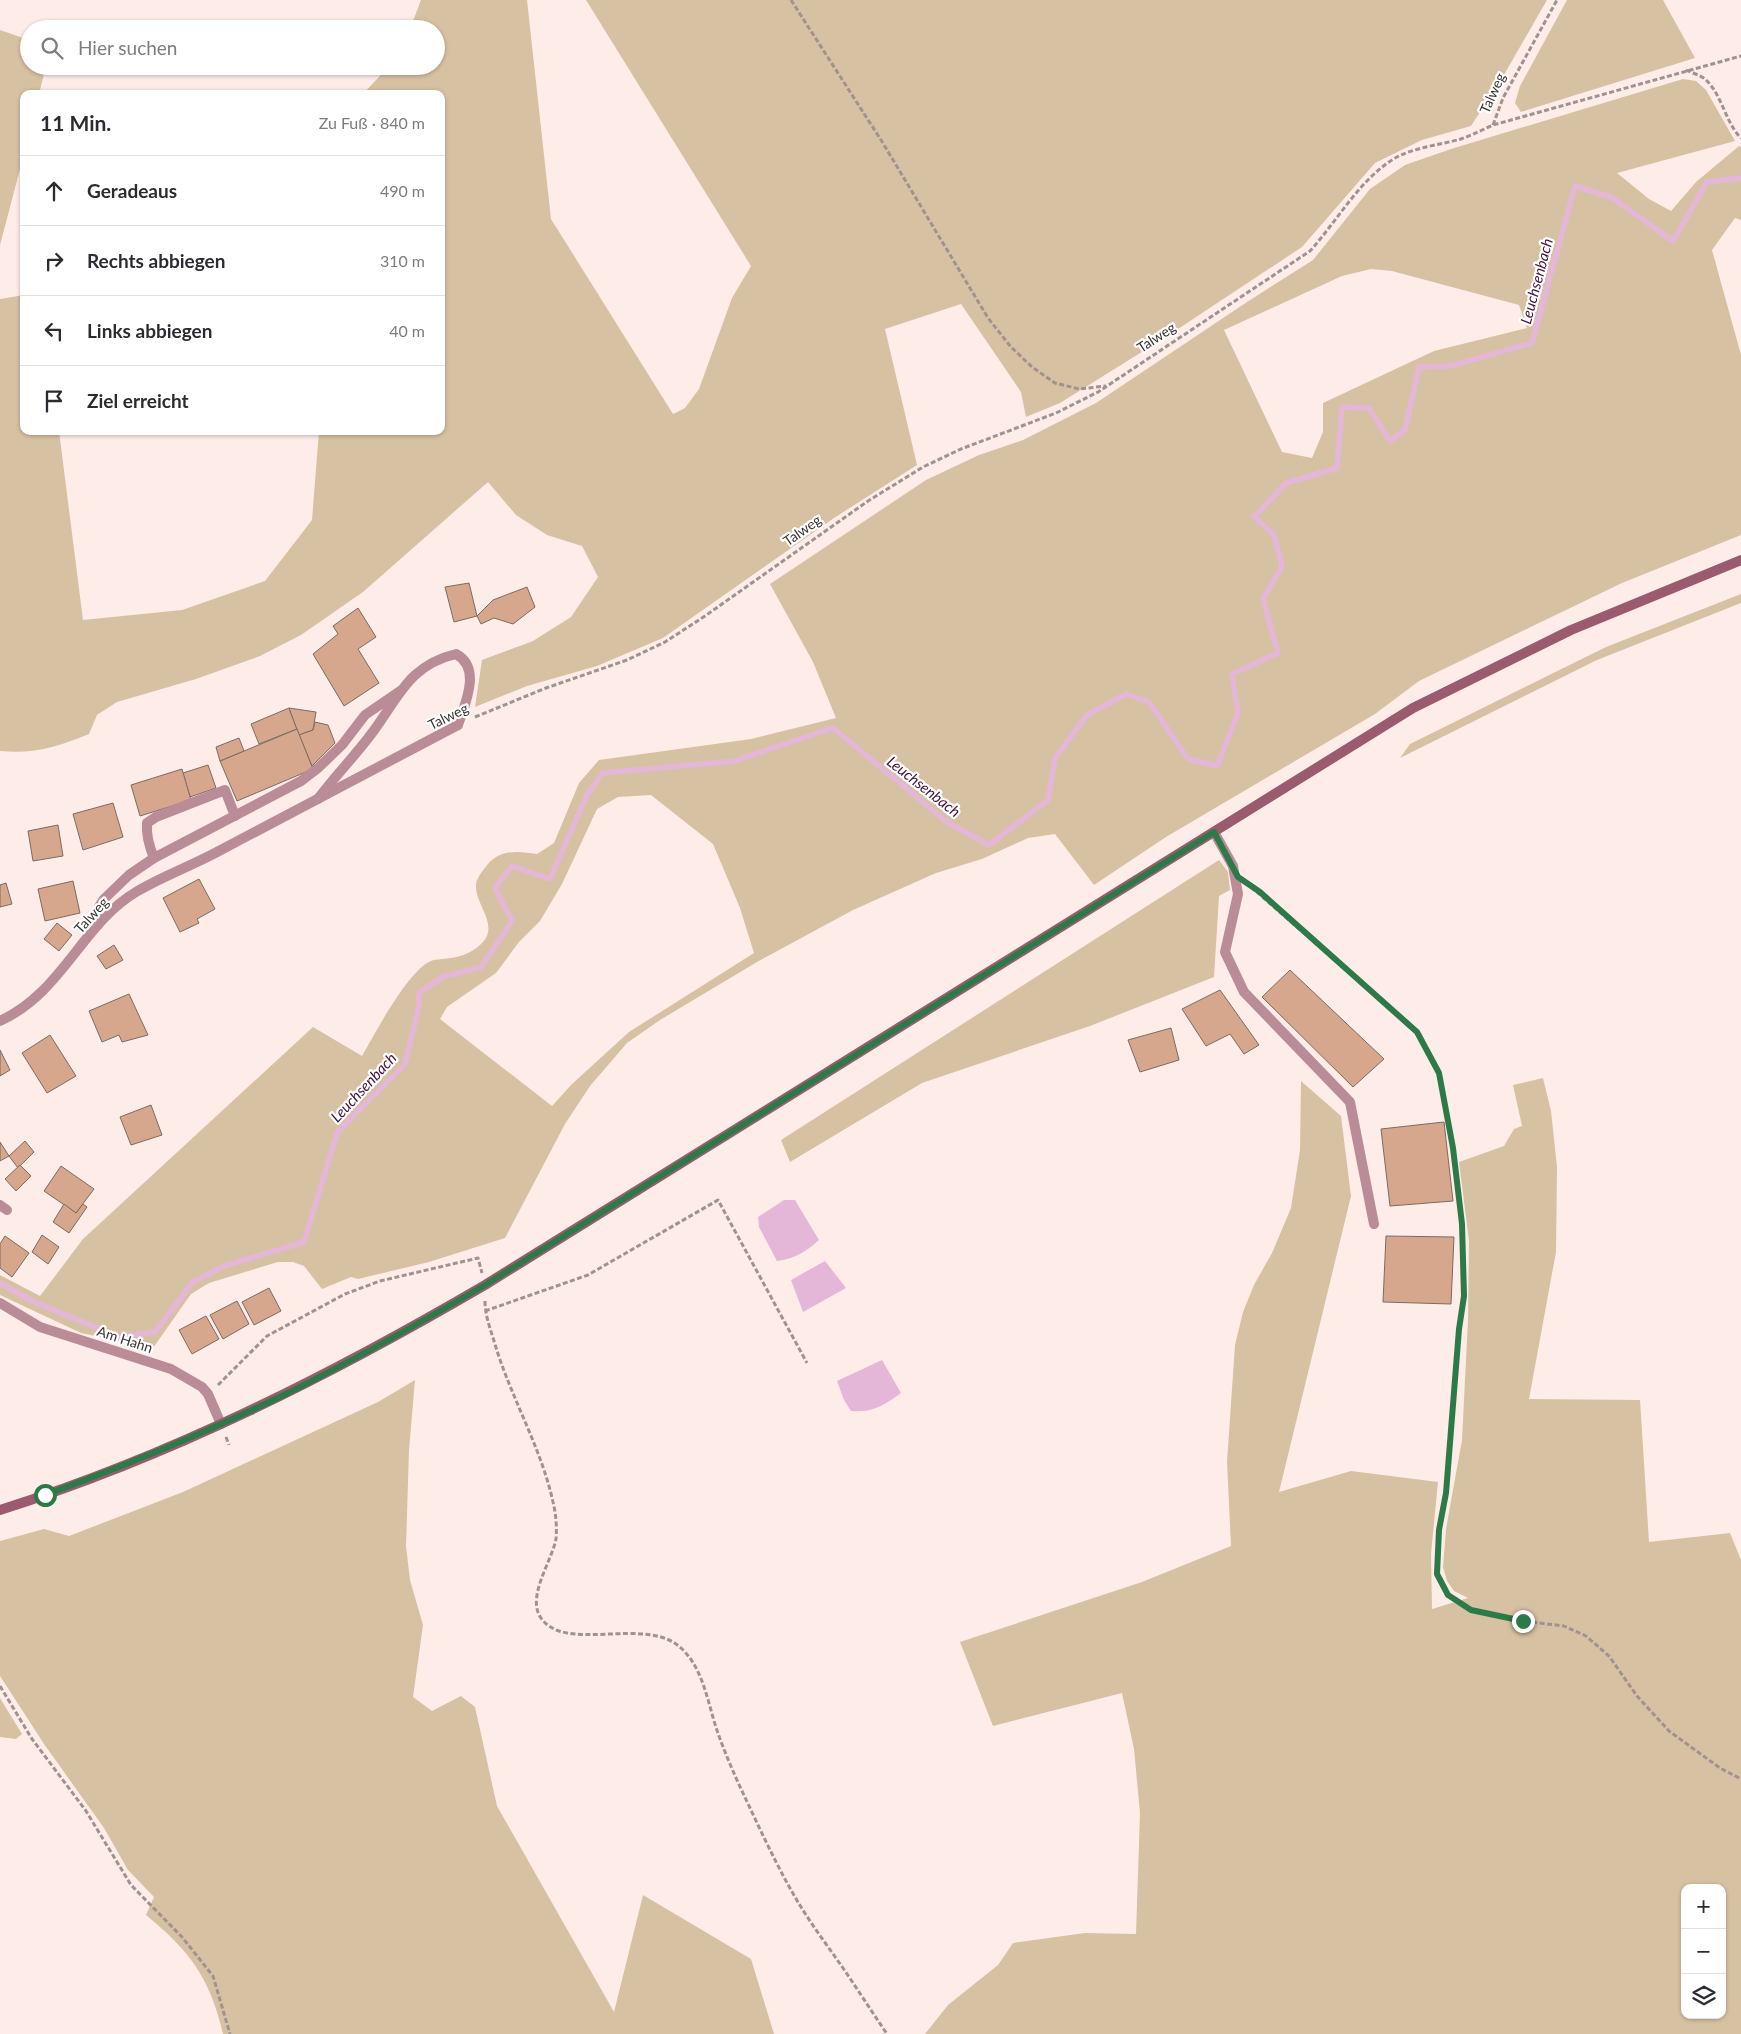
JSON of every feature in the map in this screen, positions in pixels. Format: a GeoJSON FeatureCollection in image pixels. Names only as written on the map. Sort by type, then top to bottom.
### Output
{"type":"FeatureCollection","features":[{"type":"Feature","properties":{"kind":"main road"},"geometry":{"type":"LineString","coordinates":[[0,1510],[141,1459],[221,1424],[359,1356],[485,1285],[1413,708],[1571,630],[1741,560]]}},
{"type":"Feature","properties":{"kind":"street"},"geometry":{"type":"LineString","coordinates":[[318,799],[373,732],[400,691],[420,670],[438,658],[456,654],[463,658],[468,665],[470,682],[458,725]]}},
{"type":"Feature","properties":{"kind":"street"},"geometry":{"type":"LineString","coordinates":[[98,925],[99,907],[104,899],[129,875],[154,858],[307,777],[342,745],[365,715],[400,691]]}},
{"type":"Feature","properties":{"kind":"street","name":"Talweg"},"geometry":{"type":"LineString","coordinates":[[0,1021],[16,1013],[48,987],[98,925],[135,892],[200,861],[458,725]]}},
{"type":"Feature","properties":{"kind":"street"},"geometry":{"type":"LineString","coordinates":[[154,858],[146,831],[147,823],[156,818],[225,790],[235,816]]}},
{"type":"Feature","properties":{"kind":"street"},"geometry":{"type":"LineString","coordinates":[[1214,832],[1233,866],[1238,894],[1225,952],[1244,992],[1350,1102],[1374,1224]]}},
{"type":"Feature","properties":{"kind":"street","name":"Am Hahn"},"geometry":{"type":"LineString","coordinates":[[0,1303],[40,1327],[171,1368],[202,1387],[208,1394],[221,1424]]}},
{"type":"Feature","properties":{"kind":"path"},"geometry":{"type":"LineString","coordinates":[[791,0],[881,140],[988,318],[1032,368],[1055,382],[1080,389],[1106,386]]}},
{"type":"Feature","properties":{"kind":"path","name":"Talweg"},"geometry":{"type":"LineString","coordinates":[[458,725],[546,688],[627,660],[665,642],[706,616],[868,501],[923,467],[962,449],[1056,413],[1106,386],[1310,251],[1329,230],[1358,191],[1377,171],[1396,158],[1427,147],[1462,138],[1493,126],[1503,98],[1557,0]]}},
{"type":"Feature","properties":{"kind":"path"},"geometry":{"type":"LineString","coordinates":[[1493,126],[1741,56]]}},
{"type":"Feature","properties":{"kind":"path"},"geometry":{"type":"LineString","coordinates":[[1686,70],[1704,78],[1710,85],[1734,131],[1741,138]]}},
{"type":"Feature","properties":{"kind":"path"},"geometry":{"type":"LineString","coordinates":[[1233,866],[1238,877],[1260,892],[1417,1032],[1439,1073],[1453,1148],[1462,1224],[1464,1296],[1459,1329],[1446,1493],[1439,1530],[1437,1574],[1448,1595],[1471,1610],[1523,1621],[1564,1626],[1586,1636],[1609,1656],[1636,1696],[1669,1731],[1720,1768],[1741,1779]]}},
{"type":"Feature","properties":{"kind":"path"},"geometry":{"type":"LineString","coordinates":[[485,1311],[588,1275],[718,1200],[807,1364]]}},
{"type":"Feature","properties":{"kind":"path"},"geometry":{"type":"LineString","coordinates":[[208,1394],[267,1336],[345,1294],[380,1281],[478,1258],[485,1285],[485,1311],[501,1367],[545,1474],[556,1520],[556,1540],[538,1588],[537,1606],[541,1618],[561,1632],[573,1635],[627,1633],[652,1635],[680,1646],[693,1662],[704,1687],[719,1737],[776,1861],[800,1906],[886,2034]]}},
{"type":"Feature","properties":{"kind":"path"},"geometry":{"type":"LineString","coordinates":[[0,1686],[32,1738],[86,1811],[131,1885],[182,1936],[213,1976],[230,2034]]}},
{"type":"Feature","properties":{"kind":"shaded area"},"geometry":{"type":"Polygon","coordinates":[[[421,0],[527,0],[551,219],[673,414],[685,408],[699,389],[732,298],[751,266],[586,0],[1547,0],[1505,73],[1471,126],[1422,140],[1375,163],[1302,247],[1169,335],[1060,403],[1026,417],[1021,392],[961,304],[885,329],[917,465],[834,518],[663,638],[597,666],[527,686],[475,707],[482,660],[533,641],[571,617],[598,577],[582,546],[547,535],[516,515],[488,482],[363,592],[301,635],[260,656],[196,679],[117,702],[97,715],[89,734],[77,739],[46,749],[13,752],[0,751],[0,299],[20,296],[20,435],[60,435],[83,620],[182,610],[265,581],[312,520],[319,435],[445,435],[445,90],[367,90],[381,75],[445,75],[445,20],[413,20],[421,0]]]}},
{"type":"Feature","properties":{"kind":"shaded area"},"geometry":{"type":"Polygon","coordinates":[[[1567,0],[1663,0],[1695,58],[1521,112],[1515,103],[1520,86],[1567,0]]]}},
{"type":"Feature","properties":{"kind":"shaded area"},"geometry":{"type":"Polygon","coordinates":[[[0,30],[20,37],[20,75],[44,75],[40,90],[20,90],[20,169],[0,245],[0,30]]]}},
{"type":"Feature","properties":{"kind":"shaded area"},"geometry":{"type":"Polygon","coordinates":[[[1683,79],[1696,81],[1706,90],[1735,141],[1617,173],[1649,199],[1671,211],[1696,182],[1739,146],[1741,147],[1741,220],[1735,218],[1712,250],[1741,355],[1741,535],[1622,583],[1419,681],[1375,714],[1166,837],[1094,885],[1055,834],[1028,838],[982,859],[936,873],[853,910],[757,962],[660,1020],[627,1043],[590,1086],[565,1124],[505,1238],[429,1262],[358,1279],[351,1277],[322,1289],[304,1266],[293,1262],[278,1262],[209,1283],[191,1294],[153,1348],[81,1333],[0,1295],[0,1275],[40,1296],[83,1239],[313,1027],[362,1056],[403,989],[422,967],[434,960],[463,955],[481,944],[486,937],[488,922],[476,892],[476,884],[481,873],[493,859],[504,853],[524,852],[537,854],[554,843],[579,783],[599,760],[751,739],[836,718],[813,662],[770,584],[926,480],[979,455],[1023,440],[1096,403],[1313,260],[1370,189],[1405,165],[1451,149],[1683,79]],[[1371,269],[1342,276],[1224,330],[1282,452],[1312,458],[1323,432],[1323,403],[1434,351],[1527,328],[1519,305],[1392,271],[1371,269]],[[651,795],[618,797],[597,809],[562,884],[540,921],[519,942],[496,973],[447,1007],[440,1019],[552,1106],[572,1084],[629,1032],[754,953],[740,908],[713,844],[651,795]]]}},
{"type":"Feature","properties":{"kind":"shaded area"},"geometry":{"type":"Polygon","coordinates":[[[1741,594],[1741,603],[1597,660],[1400,758],[1410,744],[1606,647],[1741,594]]]}},
{"type":"Feature","properties":{"kind":"shaded area"},"geometry":{"type":"Polygon","coordinates":[[[1219,860],[1228,872],[1230,890],[1219,896],[1214,977],[1090,1026],[922,1083],[790,1162],[781,1140],[1219,860]]]}},
{"type":"Feature","properties":{"kind":"shaded area"},"geometry":{"type":"Polygon","coordinates":[[[1543,1078],[1551,1111],[1557,1167],[1556,1252],[1529,1399],[1640,1400],[1649,1542],[1730,1533],[1741,1560],[1741,2034],[925,2034],[948,2005],[998,1965],[1013,1943],[1085,1933],[1136,1934],[1140,1813],[1134,1749],[1122,1693],[993,1726],[960,1642],[1142,1582],[1231,1546],[1227,1462],[1235,1345],[1243,1312],[1254,1285],[1272,1253],[1291,1208],[1300,1150],[1301,1081],[1341,1116],[1351,1196],[1279,1492],[1351,1471],[1438,1482],[1431,1554],[1432,1609],[1468,1598],[1454,1591],[1447,1581],[1443,1567],[1446,1529],[1462,1440],[1468,1320],[1469,1241],[1459,1162],[1504,1146],[1514,1129],[1522,1126],[1513,1085],[1543,1078]]]}},
{"type":"Feature","properties":{"kind":"shaded area"},"geometry":{"type":"Polygon","coordinates":[[[784,1200],[795,1200],[819,1240],[800,1254],[777,1261],[759,1227],[758,1217],[784,1200]]]}},
{"type":"Feature","properties":{"kind":"shaded area"},"geometry":{"type":"Polygon","coordinates":[[[825,1261],[846,1288],[803,1312],[791,1280],[825,1261]]]}},
{"type":"Feature","properties":{"kind":"shaded area"},"geometry":{"type":"Polygon","coordinates":[[[882,1360],[901,1393],[878,1407],[866,1411],[851,1411],[844,1400],[837,1381],[882,1360]]]}},
{"type":"Feature","properties":{"kind":"shaded area"},"geometry":{"type":"Polygon","coordinates":[[[415,1380],[409,1450],[406,1546],[410,1580],[423,1625],[413,1697],[432,1711],[461,1696],[475,1707],[497,1806],[614,2012],[643,1895],[751,1959],[774,2034],[223,2034],[212,1997],[196,1967],[175,1941],[146,1915],[154,1897],[128,1870],[104,1828],[44,1744],[0,1676],[0,1541],[44,1529],[69,1536],[183,1492],[378,1402],[415,1380]]]}},
{"type":"Feature","properties":{"kind":"shaded area"},"geometry":{"type":"Polygon","coordinates":[[[0,1698],[22,1734],[16,1739],[0,1737],[0,1698]]]}},
{"type":"Feature","properties":{"kind":"building"},"geometry":{"type":"Polygon","coordinates":[[[469,583],[477,616],[454,622],[445,587],[469,583]]]}},
{"type":"Feature","properties":{"kind":"building"},"geometry":{"type":"Polygon","coordinates":[[[527,587],[535,607],[513,624],[494,618],[481,624],[477,616],[493,600],[527,587]]]}},
{"type":"Feature","properties":{"kind":"building"},"geometry":{"type":"Polygon","coordinates":[[[358,608],[376,637],[358,649],[379,683],[344,706],[313,654],[338,634],[333,626],[358,608]]]}},
{"type":"Feature","properties":{"kind":"building"},"geometry":{"type":"Polygon","coordinates":[[[289,708],[297,729],[259,744],[251,724],[289,708]]]}},
{"type":"Feature","properties":{"kind":"building"},"geometry":{"type":"Polygon","coordinates":[[[289,708],[316,712],[313,730],[299,735],[289,708]]]}},
{"type":"Feature","properties":{"kind":"building"},"geometry":{"type":"Polygon","coordinates":[[[315,722],[328,725],[335,743],[312,766],[299,735],[313,730],[315,722]]]}},
{"type":"Feature","properties":{"kind":"building"},"geometry":{"type":"Polygon","coordinates":[[[297,729],[313,769],[237,801],[220,761],[297,729]]]}},
{"type":"Feature","properties":{"kind":"building"},"geometry":{"type":"Polygon","coordinates":[[[239,738],[244,751],[220,761],[216,747],[239,738]]]}},
{"type":"Feature","properties":{"kind":"building"},"geometry":{"type":"Polygon","coordinates":[[[208,765],[216,788],[190,797],[183,773],[208,765]]]}},
{"type":"Feature","properties":{"kind":"building"},"geometry":{"type":"Polygon","coordinates":[[[182,769],[191,800],[140,816],[131,785],[182,769]]]}},
{"type":"Feature","properties":{"kind":"building"},"geometry":{"type":"Polygon","coordinates":[[[113,803],[123,837],[83,850],[73,814],[113,803]]]}},
{"type":"Feature","properties":{"kind":"building"},"geometry":{"type":"Polygon","coordinates":[[[58,825],[63,856],[33,861],[28,831],[58,825]]]}},
{"type":"Feature","properties":{"kind":"building"},"geometry":{"type":"Polygon","coordinates":[[[199,879],[215,909],[197,919],[199,923],[180,932],[163,898],[199,879]]]}},
{"type":"Feature","properties":{"kind":"building"},"geometry":{"type":"Polygon","coordinates":[[[73,881],[80,913],[45,921],[38,889],[73,881]]]}},
{"type":"Feature","properties":{"kind":"building"},"geometry":{"type":"Polygon","coordinates":[[[6,883],[12,904],[0,907],[0,885],[6,883]]]}},
{"type":"Feature","properties":{"kind":"building"},"geometry":{"type":"Polygon","coordinates":[[[57,923],[72,935],[59,951],[44,939],[57,923]]]}},
{"type":"Feature","properties":{"kind":"building"},"geometry":{"type":"Polygon","coordinates":[[[114,945],[123,960],[106,969],[97,956],[114,945]]]}},
{"type":"Feature","properties":{"kind":"building"},"geometry":{"type":"Polygon","coordinates":[[[1290,970],[1384,1059],[1353,1087],[1262,997],[1290,970]]]}},
{"type":"Feature","properties":{"kind":"building"},"geometry":{"type":"Polygon","coordinates":[[[1220,990],[1259,1045],[1244,1054],[1230,1034],[1206,1046],[1182,1009],[1220,990]]]}},
{"type":"Feature","properties":{"kind":"building"},"geometry":{"type":"Polygon","coordinates":[[[129,994],[148,1035],[122,1042],[119,1035],[102,1042],[89,1011],[129,994]]]}},
{"type":"Feature","properties":{"kind":"building"},"geometry":{"type":"Polygon","coordinates":[[[1171,1028],[1179,1060],[1140,1072],[1128,1040],[1171,1028]]]}},
{"type":"Feature","properties":{"kind":"building"},"geometry":{"type":"Polygon","coordinates":[[[50,1035],[76,1076],[47,1093],[22,1053],[50,1035]]]}},
{"type":"Feature","properties":{"kind":"building"},"geometry":{"type":"Polygon","coordinates":[[[0,1050],[10,1070],[0,1076],[0,1050]]]}},
{"type":"Feature","properties":{"kind":"building"},"geometry":{"type":"Polygon","coordinates":[[[151,1105],[162,1135],[131,1145],[120,1117],[151,1105]]]}},
{"type":"Feature","properties":{"kind":"building"},"geometry":{"type":"Polygon","coordinates":[[[1444,1122],[1453,1201],[1390,1206],[1381,1129],[1444,1122]]]}},
{"type":"Feature","properties":{"kind":"building"},"geometry":{"type":"Polygon","coordinates":[[[25,1141],[34,1152],[18,1168],[9,1156],[25,1141]]]}},
{"type":"Feature","properties":{"kind":"building"},"geometry":{"type":"Polygon","coordinates":[[[0,1142],[9,1156],[0,1161],[0,1142]]]}},
{"type":"Feature","properties":{"kind":"building"},"geometry":{"type":"Polygon","coordinates":[[[20,1165],[31,1176],[16,1191],[5,1179],[20,1165]]]}},
{"type":"Feature","properties":{"kind":"building"},"geometry":{"type":"Polygon","coordinates":[[[61,1166],[94,1189],[76,1213],[44,1191],[61,1166]]]}},
{"type":"Feature","properties":{"kind":"building"},"geometry":{"type":"Polygon","coordinates":[[[64,1204],[76,1213],[83,1204],[87,1207],[69,1233],[53,1222],[64,1204]]]}},
{"type":"Feature","properties":{"kind":"building"},"geometry":{"type":"Polygon","coordinates":[[[42,1235],[59,1247],[48,1264],[32,1252],[42,1235]]]}},
{"type":"Feature","properties":{"kind":"building"},"geometry":{"type":"Polygon","coordinates":[[[5,1236],[29,1253],[12,1277],[0,1268],[0,1244],[5,1236]]]}},
{"type":"Feature","properties":{"kind":"building"},"geometry":{"type":"Polygon","coordinates":[[[1386,1236],[1454,1237],[1451,1304],[1383,1302],[1386,1236]]]}},
{"type":"Feature","properties":{"kind":"building"},"geometry":{"type":"Polygon","coordinates":[[[269,1288],[281,1311],[254,1325],[242,1302],[269,1288]]]}},
{"type":"Feature","properties":{"kind":"building"},"geometry":{"type":"Polygon","coordinates":[[[237,1301],[249,1324],[223,1339],[210,1315],[237,1301]]]}},
{"type":"Feature","properties":{"kind":"building"},"geometry":{"type":"Polygon","coordinates":[[[206,1316],[219,1339],[192,1354],[179,1330],[206,1316]]]}},
{"type":"Feature","properties":{"kind":"waterway","name":"Leuchsenbach"},"geometry":{"type":"LineString","coordinates":[[0,1283],[32,1301],[119,1337],[155,1332],[193,1282],[224,1266],[304,1242],[337,1133],[405,1064],[419,1006],[419,993],[442,977],[481,967],[512,921],[495,888],[512,866],[550,879],[587,795],[603,773],[734,761],[833,728],[947,822],[989,845],[1048,800],[1055,758],[1087,715],[1126,694],[1149,702],[1188,759],[1217,766],[1238,713],[1232,674],[1278,653],[1263,599],[1282,566],[1274,535],[1254,517],[1286,483],[1337,468],[1342,407],[1369,408],[1390,441],[1405,430],[1419,367],[1450,366],[1532,343],[1575,186],[1611,197],[1673,241],[1707,182],[1741,178]]}},
{"type":"Feature","properties":{"kind":"route"},"geometry":{"type":"LineString","coordinates":[[45,1495],[141,1459],[221,1424],[286,1394],[420,1323],[485,1285],[1214,832],[1238,877],[1260,892],[1417,1032],[1439,1073],[1453,1148],[1462,1224],[1464,1296],[1459,1329],[1446,1493],[1439,1530],[1437,1574],[1448,1595],[1471,1610],[1523,1621]]}}]}
